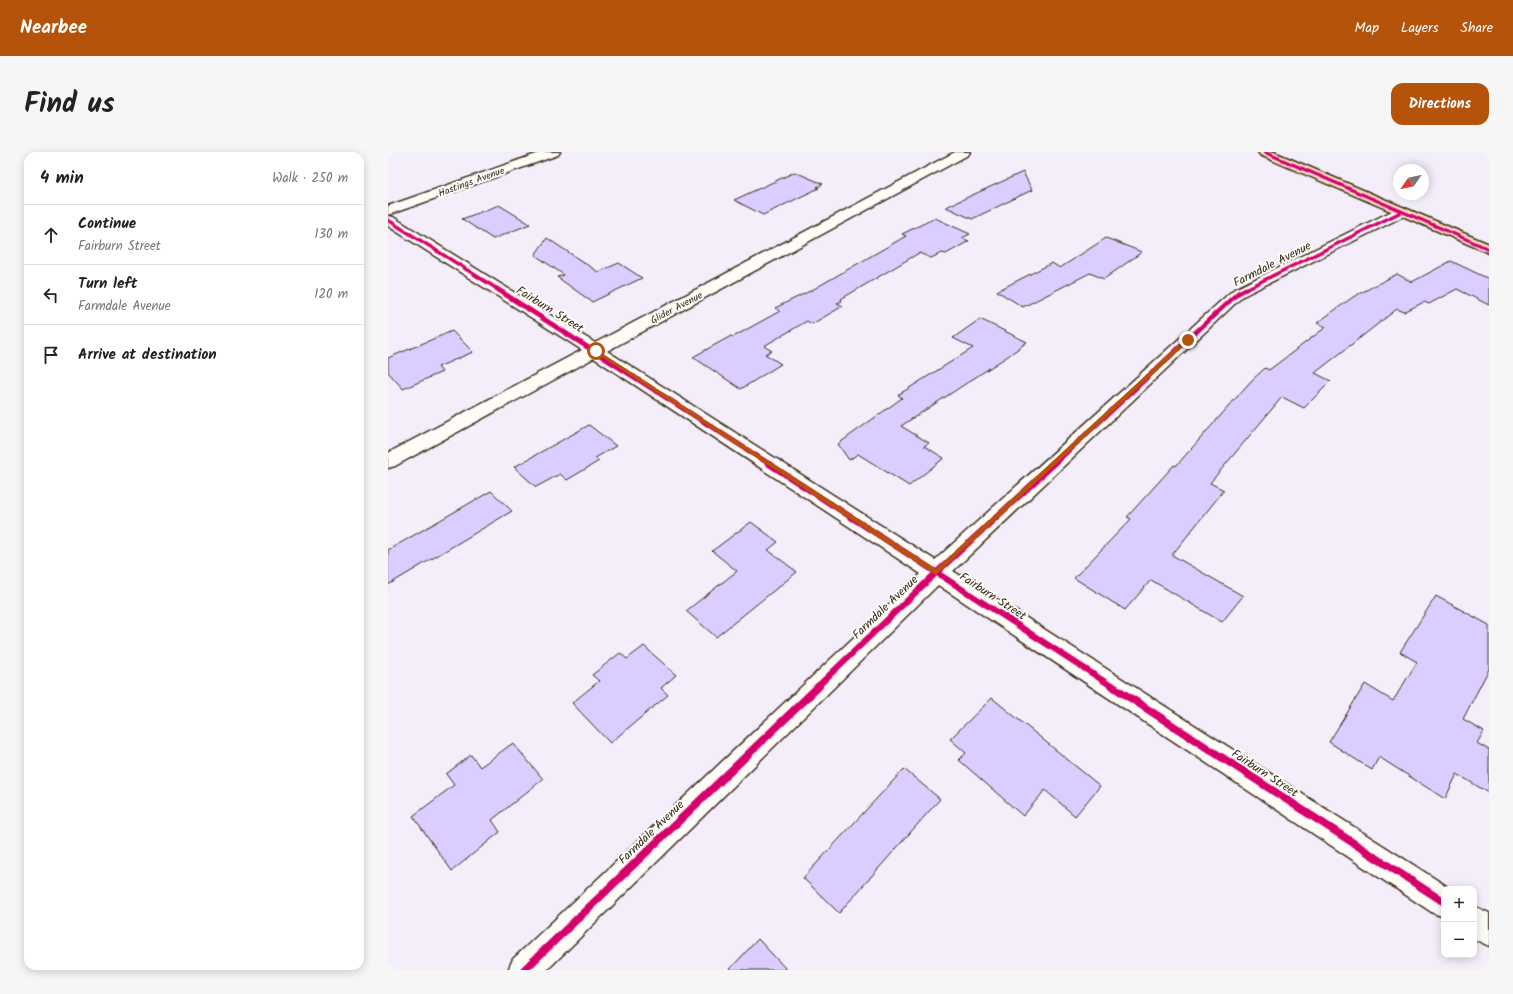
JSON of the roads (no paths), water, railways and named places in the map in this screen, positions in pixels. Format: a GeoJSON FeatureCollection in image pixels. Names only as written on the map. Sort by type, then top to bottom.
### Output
{"type":"FeatureCollection","features":[{"type":"Feature","properties":{"kind":"main road"},"geometry":{"type":"LineString","coordinates":[[1264,152],[1489,250]]}},
{"type":"Feature","properties":{"kind":"street","name":"Hastings Avenue"},"geometry":{"type":"LineString","coordinates":[[388,211],[554,152]]}},
{"type":"Feature","properties":{"kind":"street","name":"Glider Avenue"},"geometry":{"type":"LineString","coordinates":[[388,461],[596,351],[964,152]]}},
{"type":"Feature","properties":{"kind":"street","name":"Farmdale Avenue"},"geometry":{"type":"LineString","coordinates":[[524,970],[936,573],[1238,293],[1401,212]]}},
{"type":"Feature","properties":{"kind":"street","name":"Fairburn Street"},"geometry":{"type":"LineString","coordinates":[[388,220],[596,351],[1441,900]]}},
{"type":"Feature","properties":{"kind":"street"},"geometry":{"type":"LineString","coordinates":[[1476,922],[1489,931]]}}]}
